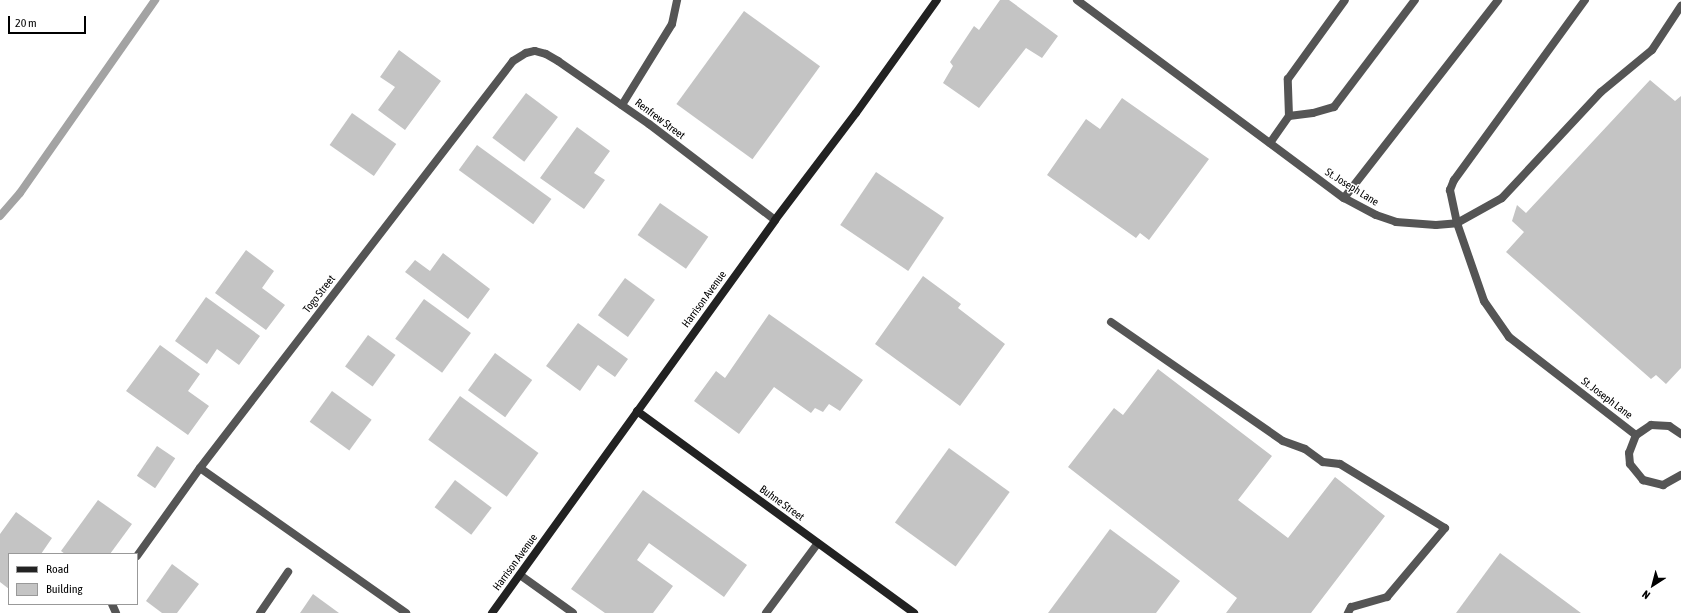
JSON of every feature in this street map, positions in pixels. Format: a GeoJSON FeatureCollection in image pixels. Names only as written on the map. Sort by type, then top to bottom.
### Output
{"type":"FeatureCollection","features":[{"type":"Feature","properties":{"kind":"main road","name":"Harrison Avenue"},"geometry":{"type":"LineString","coordinates":[[492,613],[775,220],[856,113],[937,0]]}},
{"type":"Feature","properties":{"kind":"main road","name":"Buhne Street"},"geometry":{"type":"LineString","coordinates":[[638,411],[914,613]]}},
{"type":"Feature","properties":{"kind":"street"},"geometry":{"type":"LineString","coordinates":[[622,104],[672,24],[677,0]]}},
{"type":"Feature","properties":{"kind":"street","name":"St. Joseph Lane"},"geometry":{"type":"LineString","coordinates":[[1077,0],[1344,198],[1376,215],[1396,222],[1436,225],[1456,223],[1484,301],[1509,337],[1636,435]]}},
{"type":"Feature","properties":{"kind":"street"},"geometry":{"type":"LineString","coordinates":[[1270,143],[1289,116],[1288,79],[1345,0]]}},
{"type":"Feature","properties":{"kind":"street"},"geometry":{"type":"LineString","coordinates":[[1289,116],[1313,113],[1334,107],[1415,0]]}},
{"type":"Feature","properties":{"kind":"street"},"geometry":{"type":"LineString","coordinates":[[1344,198],[1498,0]]}},
{"type":"Feature","properties":{"kind":"street"},"geometry":{"type":"LineString","coordinates":[[1586,0],[1451,184],[1450,190],[1456,223],[1502,198],[1601,92],[1652,50],[1681,6]]}},
{"type":"Feature","properties":{"kind":"street","name":"Renfrew Street"},"geometry":{"type":"LineString","coordinates":[[526,53],[535,51],[546,54],[622,104],[775,220]]}},
{"type":"Feature","properties":{"kind":"street","name":"Togo Street"},"geometry":{"type":"LineString","coordinates":[[138,555],[200,468],[513,61],[526,53]]}},
{"type":"Feature","properties":{"kind":"street"},"geometry":{"type":"LineString","coordinates":[[1111,322],[1284,441],[1305,449],[1323,462],[1340,464],[1444,528],[1387,597],[1351,607],[1348,613]]}},
{"type":"Feature","properties":{"kind":"street","name":"St. Joseph Lane"},"geometry":{"type":"LineString","coordinates":[[1681,434],[1669,426],[1660,424],[1643,429],[1636,435],[1629,453],[1630,464],[1643,480],[1663,484],[1681,475]]}},
{"type":"Feature","properties":{"kind":"street"},"geometry":{"type":"LineString","coordinates":[[200,468],[406,613]]}},
{"type":"Feature","properties":{"kind":"street"},"geometry":{"type":"LineString","coordinates":[[766,613],[818,543]]}},
{"type":"Feature","properties":{"kind":"street"},"geometry":{"type":"LineString","coordinates":[[260,613],[288,572]]}},
{"type":"Feature","properties":{"kind":"street"},"geometry":{"type":"LineString","coordinates":[[520,575],[573,613]]}},
{"type":"Feature","properties":{"kind":"building"},"geometry":{"type":"Polygon","coordinates":[[[1000,0],[1009,0],[1058,36],[1042,58],[1026,48],[979,108],[943,83],[953,66],[950,62],[974,26],[979,30],[1000,0]]]}},
{"type":"Feature","properties":{"kind":"building"},"geometry":{"type":"Polygon","coordinates":[[[744,11],[820,66],[752,159],[676,104],[744,11]]]}},
{"type":"Feature","properties":{"kind":"building"},"geometry":{"type":"Polygon","coordinates":[[[399,50],[441,81],[405,130],[378,110],[395,87],[380,77],[399,50]]]}},
{"type":"Feature","properties":{"kind":"building"},"geometry":{"type":"Polygon","coordinates":[[[1650,80],[1675,101],[1681,96],[1681,368],[1666,384],[1656,375],[1651,379],[1506,252],[1524,232],[1512,221],[1517,205],[1526,213],[1650,80]]]}},
{"type":"Feature","properties":{"kind":"building"},"geometry":{"type":"Polygon","coordinates":[[[526,93],[558,117],[524,162],[492,138],[526,93]]]}},
{"type":"Feature","properties":{"kind":"building"},"geometry":{"type":"Polygon","coordinates":[[[1122,98],[1209,159],[1149,240],[1140,233],[1136,238],[1047,175],[1086,119],[1100,129],[1122,98]]]}},
{"type":"Feature","properties":{"kind":"building"},"geometry":{"type":"Polygon","coordinates":[[[352,113],[396,144],[374,176],[330,145],[352,113]]]}},
{"type":"Feature","properties":{"kind":"building"},"geometry":{"type":"Polygon","coordinates":[[[577,127],[610,151],[594,173],[605,180],[584,209],[540,178],[577,127]]]}},
{"type":"Feature","properties":{"kind":"building"},"geometry":{"type":"Polygon","coordinates":[[[477,145],[551,199],[533,224],[459,170],[477,145]]]}},
{"type":"Feature","properties":{"kind":"building"},"geometry":{"type":"Polygon","coordinates":[[[876,172],[944,218],[908,271],[840,225],[876,172]]]}},
{"type":"Feature","properties":{"kind":"building"},"geometry":{"type":"Polygon","coordinates":[[[660,203],[708,237],[686,269],[638,235],[660,203]]]}},
{"type":"Feature","properties":{"kind":"building"},"geometry":{"type":"Polygon","coordinates":[[[246,250],[274,271],[262,288],[285,305],[266,330],[215,293],[246,250]]]}},
{"type":"Feature","properties":{"kind":"building"},"geometry":{"type":"Polygon","coordinates":[[[443,253],[490,289],[468,319],[405,272],[415,260],[430,271],[443,253]]]}},
{"type":"Feature","properties":{"kind":"building"},"geometry":{"type":"Polygon","coordinates":[[[923,276],[961,304],[958,308],[1005,344],[960,406],[875,344],[923,276]]]}},
{"type":"Feature","properties":{"kind":"building"},"geometry":{"type":"Polygon","coordinates":[[[625,278],[655,300],[628,337],[598,315],[625,278]]]}},
{"type":"Feature","properties":{"kind":"building"},"geometry":{"type":"Polygon","coordinates":[[[206,297],[260,336],[239,365],[217,349],[207,364],[175,341],[206,297]]]}},
{"type":"Feature","properties":{"kind":"building"},"geometry":{"type":"Polygon","coordinates":[[[424,299],[471,333],[442,373],[395,339],[424,299]]]}},
{"type":"Feature","properties":{"kind":"building"},"geometry":{"type":"Polygon","coordinates":[[[769,314],[863,380],[840,411],[829,404],[823,412],[815,408],[811,413],[774,387],[739,434],[694,401],[716,371],[725,378],[769,314]]]}},
{"type":"Feature","properties":{"kind":"building"},"geometry":{"type":"Polygon","coordinates":[[[578,323],[628,359],[615,377],[598,365],[580,391],[546,366],[578,323]]]}},
{"type":"Feature","properties":{"kind":"building"},"geometry":{"type":"Polygon","coordinates":[[[368,335],[396,355],[373,387],[345,367],[368,335]]]}},
{"type":"Feature","properties":{"kind":"building"},"geometry":{"type":"Polygon","coordinates":[[[160,345],[200,374],[188,391],[209,406],[188,435],[126,391],[160,345]]]}},
{"type":"Feature","properties":{"kind":"building"},"geometry":{"type":"Polygon","coordinates":[[[495,353],[532,380],[505,417],[468,390],[495,353]]]}},
{"type":"Feature","properties":{"kind":"building"},"geometry":{"type":"Polygon","coordinates":[[[1158,369],[1272,456],[1238,500],[1288,538],[1335,477],[1385,516],[1311,613],[1226,613],[1237,598],[1068,467],[1114,408],[1123,415],[1158,369]]]}},
{"type":"Feature","properties":{"kind":"building"},"geometry":{"type":"Polygon","coordinates":[[[332,391],[372,420],[349,451],[310,422],[332,391]]]}},
{"type":"Feature","properties":{"kind":"building"},"geometry":{"type":"Polygon","coordinates":[[[460,396],[538,453],[507,497],[428,440],[460,396]]]}},
{"type":"Feature","properties":{"kind":"building"},"geometry":{"type":"Polygon","coordinates":[[[157,446],[175,458],[155,488],[137,476],[157,446]]]}},
{"type":"Feature","properties":{"kind":"building"},"geometry":{"type":"Polygon","coordinates":[[[949,448],[1010,492],[956,567],[895,522],[949,448]]]}},
{"type":"Feature","properties":{"kind":"building"},"geometry":{"type":"Polygon","coordinates":[[[455,480],[492,508],[471,535],[435,507],[455,480]]]}},
{"type":"Feature","properties":{"kind":"building"},"geometry":{"type":"Polygon","coordinates":[[[643,490],[747,565],[724,597],[649,543],[637,560],[673,586],[653,613],[605,613],[571,589],[643,490]]]}},
{"type":"Feature","properties":{"kind":"building"},"geometry":{"type":"Polygon","coordinates":[[[98,500],[132,524],[111,553],[64,553],[61,551],[98,500]]]}},
{"type":"Feature","properties":{"kind":"building"},"geometry":{"type":"Polygon","coordinates":[[[16,512],[52,538],[42,553],[8,553],[8,588],[0,582],[0,534],[16,512]]]}},
{"type":"Feature","properties":{"kind":"building"},"geometry":{"type":"Polygon","coordinates":[[[1110,529],[1180,581],[1156,613],[1048,613],[1110,529]]]}},
{"type":"Feature","properties":{"kind":"building"},"geometry":{"type":"Polygon","coordinates":[[[1500,553],[1581,613],[1456,613],[1500,553]]]}},
{"type":"Feature","properties":{"kind":"building"},"geometry":{"type":"Polygon","coordinates":[[[172,564],[199,584],[177,613],[162,613],[146,601],[172,564]]]}},
{"type":"Feature","properties":{"kind":"building"},"geometry":{"type":"Polygon","coordinates":[[[313,594],[339,613],[300,613],[313,594]]]}},
{"type":"Feature","properties":{"kind":"waterway"},"geometry":{"type":"LineString","coordinates":[[0,216],[20,193],[155,0]]}}]}
